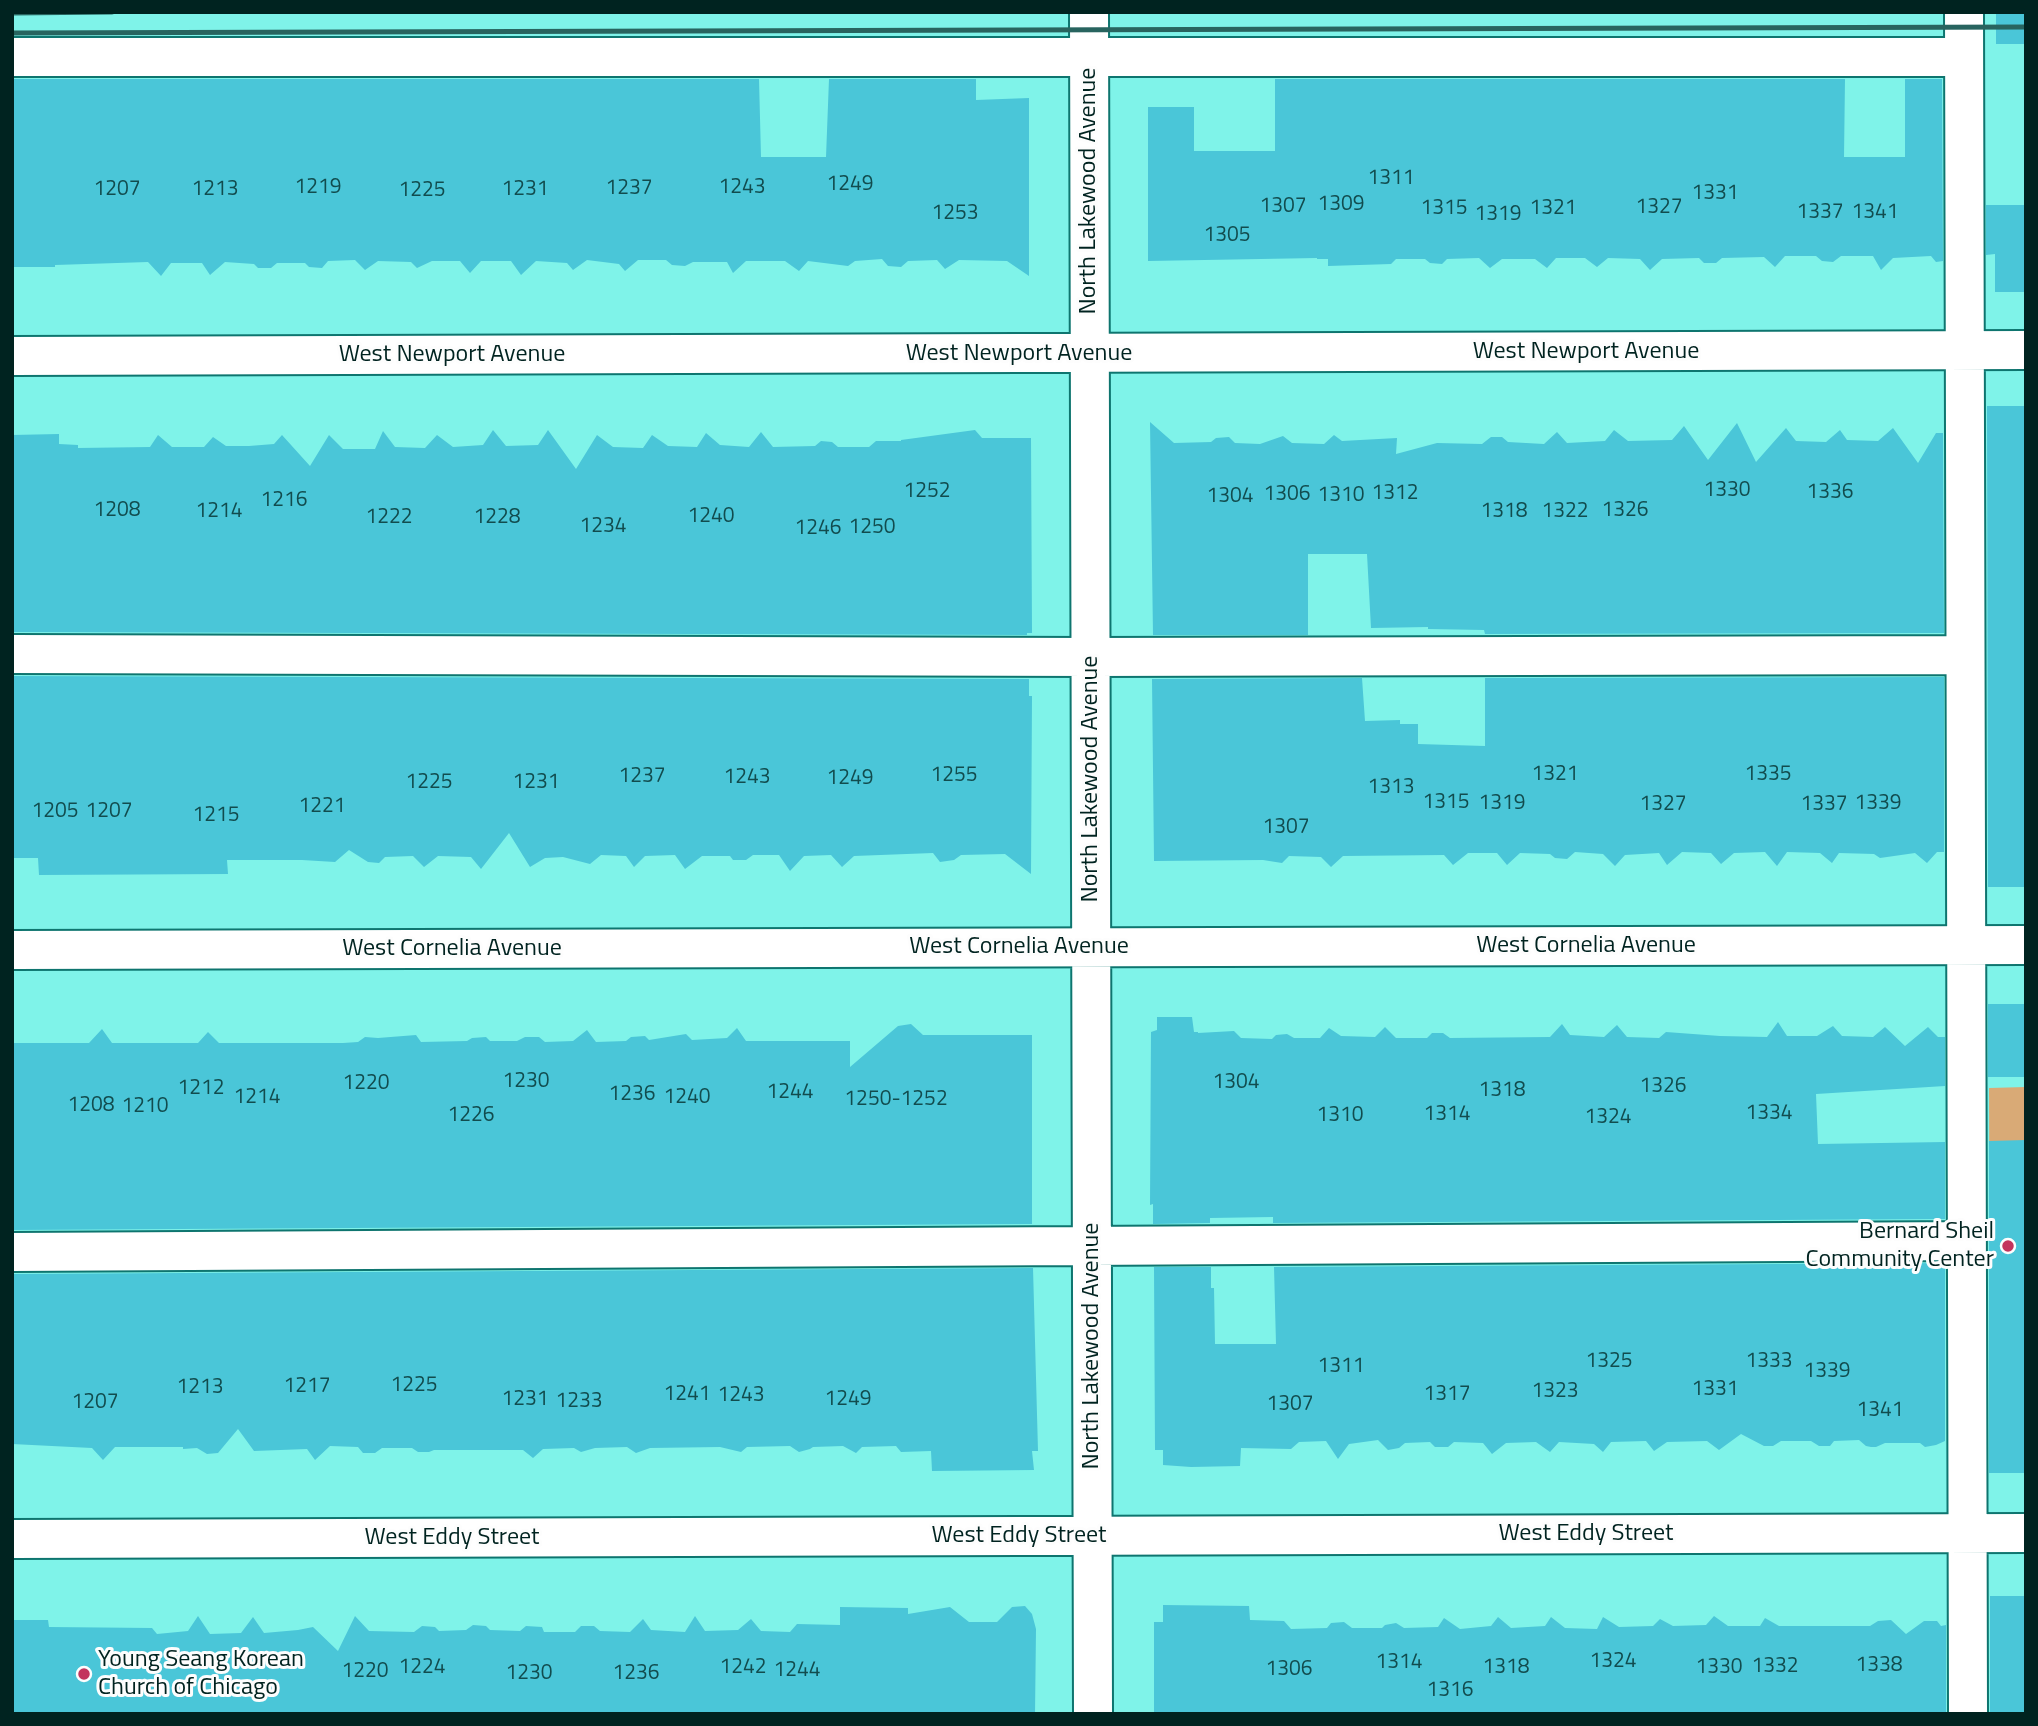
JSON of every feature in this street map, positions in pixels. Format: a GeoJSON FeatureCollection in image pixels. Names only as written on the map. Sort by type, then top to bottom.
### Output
{"type":"FeatureCollection","features":[{"type":"Feature","properties":{"kind":"street","name":"North Lakewood Avenue"},"geometry":{"type":"LineString","coordinates":[[1089,12],[1093,1714]]}},
{"type":"Feature","properties":{"kind":"street"},"geometry":{"type":"LineString","coordinates":[[1964,12],[1968,1714]]}},
{"type":"Feature","properties":{"kind":"street"},"geometry":{"type":"LineString","coordinates":[[12,57],[1964,57]]}},
{"type":"Feature","properties":{"kind":"street","name":"West Newport Avenue"},"geometry":{"type":"LineString","coordinates":[[12,356],[2026,350]]}},
{"type":"Feature","properties":{"kind":"street"},"geometry":{"type":"LineString","coordinates":[[12,654],[1090,657],[1965,655]]}},
{"type":"Feature","properties":{"kind":"street","name":"West Cornelia Avenue"},"geometry":{"type":"LineString","coordinates":[[12,950],[2026,945]]}},
{"type":"Feature","properties":{"kind":"street"},"geometry":{"type":"LineString","coordinates":[[12,1252],[1966,1241]]}},
{"type":"Feature","properties":{"kind":"street","name":"West Eddy Street"},"geometry":{"type":"LineString","coordinates":[[12,1539],[2026,1532]]}},
{"type":"Feature","properties":{"kind":"shaded area","name":"Bernard Sheil Community Center"},"geometry":{"type":"Polygon","coordinates":[[[2026,1087],[2026,1352],[1990,1352],[1989,1088],[2026,1087]]]}},
{"type":"Feature","properties":{"kind":"building"},"geometry":{"type":"Polygon","coordinates":[[[1996,12],[2026,12],[2026,44],[1996,44],[1996,12]]]}},
{"type":"Feature","properties":{"kind":"building"},"geometry":{"type":"Polygon","coordinates":[[[12,79],[759,79],[761,157],[826,157],[829,79],[976,79],[976,100],[1029,98],[1029,276],[1007,261],[959,260],[945,269],[937,260],[908,261],[901,267],[888,266],[882,259],[855,261],[848,266],[808,261],[799,271],[785,261],[746,261],[733,273],[727,262],[693,262],[685,266],[672,265],[666,260],[638,260],[625,271],[619,264],[587,260],[573,270],[567,263],[536,261],[521,275],[511,261],[481,261],[470,273],[460,261],[432,261],[417,268],[411,262],[378,261],[365,270],[355,260],[328,261],[322,268],[309,267],[305,263],[277,263],[271,268],[258,268],[254,264],[225,262],[210,275],[202,263],[171,263],[161,276],[148,262],[12,267],[12,79]]]}},
{"type":"Feature","properties":{"kind":"building"},"geometry":{"type":"Polygon","coordinates":[[[1275,79],[1845,79],[1844,157],[1905,157],[1905,79],[1942,79],[1943,261],[1936,262],[1931,256],[1893,258],[1881,270],[1873,256],[1841,256],[1833,262],[1822,261],[1816,256],[1785,256],[1775,267],[1764,257],[1722,258],[1716,263],[1704,263],[1699,258],[1662,259],[1650,270],[1640,259],[1608,258],[1597,267],[1585,258],[1556,258],[1547,268],[1535,259],[1502,259],[1490,268],[1479,258],[1447,259],[1442,264],[1430,263],[1425,259],[1396,259],[1391,264],[1328,266],[1328,259],[1317,258],[1148,261],[1148,107],[1194,107],[1194,151],[1275,151],[1275,79]]]}},
{"type":"Feature","properties":{"kind":"building"},"geometry":{"type":"Polygon","coordinates":[[[1986,205],[2026,205],[2026,292],[1995,292],[1995,254],[1986,255],[1986,205]]]}},
{"type":"Feature","properties":{"kind":"building"},"geometry":{"type":"Polygon","coordinates":[[[1987,406],[2026,406],[2026,887],[1988,887],[1987,406]]]}},
{"type":"Feature","properties":{"kind":"building"},"geometry":{"type":"Polygon","coordinates":[[[1150,422],[1174,443],[1211,442],[1216,438],[1229,437],[1235,443],[1260,444],[1283,436],[1292,443],[1324,444],[1334,435],[1342,441],[1397,438],[1396,454],[1437,443],[1482,444],[1491,437],[1502,437],[1508,442],[1544,444],[1557,432],[1567,443],[1605,441],[1614,430],[1628,441],[1672,440],[1684,426],[1708,460],[1737,423],[1756,462],[1786,428],[1796,441],[1826,442],[1840,430],[1847,440],[1878,441],[1893,428],[1918,463],[1936,433],[1943,433],[1944,633],[1485,634],[1484,630],[1428,627],[1371,628],[1367,554],[1308,554],[1308,635],[1153,635],[1150,422]]]}},
{"type":"Feature","properties":{"kind":"building"},"geometry":{"type":"Polygon","coordinates":[[[493,430],[506,446],[538,445],[548,430],[576,469],[597,435],[613,447],[643,448],[652,435],[668,446],[697,447],[706,433],[720,445],[749,447],[761,432],[773,447],[815,446],[821,441],[832,442],[838,447],[869,447],[876,441],[901,441],[975,430],[982,438],[1031,438],[1032,633],[12,632],[12,435],[59,434],[59,444],[78,445],[78,448],[150,447],[158,435],[172,447],[204,447],[213,437],[226,446],[249,446],[274,444],[282,435],[310,466],[329,435],[343,449],[375,449],[383,431],[395,447],[425,448],[437,435],[453,447],[483,445],[493,430]]]}},
{"type":"Feature","properties":{"kind":"building"},"geometry":{"type":"Polygon","coordinates":[[[12,676],[1029,679],[1029,696],[1032,696],[1031,874],[1005,854],[961,855],[954,860],[940,862],[933,853],[854,856],[842,867],[831,855],[804,856],[790,871],[779,855],[753,855],[746,860],[733,860],[730,856],[702,856],[685,869],[675,855],[645,856],[634,867],[626,856],[601,855],[590,864],[563,857],[545,858],[530,867],[509,833],[481,869],[471,857],[438,856],[424,867],[413,856],[385,857],[379,863],[368,862],[349,850],[335,862],[227,860],[228,874],[39,875],[38,858],[12,858],[12,676]]]}},
{"type":"Feature","properties":{"kind":"building"},"geometry":{"type":"Polygon","coordinates":[[[1944,677],[1944,852],[1937,852],[1927,863],[1915,853],[1880,858],[1874,854],[1839,853],[1832,863],[1820,853],[1787,852],[1777,866],[1765,852],[1734,853],[1721,864],[1711,853],[1682,852],[1667,865],[1659,853],[1625,855],[1615,866],[1603,854],[1575,852],[1567,859],[1555,858],[1550,854],[1520,853],[1507,865],[1497,853],[1468,853],[1453,865],[1444,855],[1343,856],[1331,867],[1321,857],[1289,856],[1282,863],[1263,860],[1154,861],[1152,679],[1362,678],[1365,721],[1400,720],[1400,724],[1418,724],[1418,744],[1485,746],[1485,678],[1944,677]]]}},
{"type":"Feature","properties":{"kind":"building"},"geometry":{"type":"Polygon","coordinates":[[[1988,1004],[2026,1004],[2026,1077],[1988,1077],[1988,1004]]]}},
{"type":"Feature","properties":{"kind":"building"},"geometry":{"type":"Polygon","coordinates":[[[1157,1017],[1192,1017],[1194,1032],[1198,1033],[1234,1031],[1241,1038],[1272,1039],[1276,1035],[1287,1034],[1294,1038],[1320,1038],[1329,1028],[1341,1036],[1375,1037],[1385,1027],[1396,1038],[1427,1038],[1432,1033],[1443,1033],[1450,1038],[1550,1037],[1562,1024],[1570,1035],[1604,1037],[1617,1025],[1627,1037],[1659,1038],[1666,1032],[1767,1037],[1778,1022],[1787,1036],[1817,1036],[1833,1026],[1842,1036],[1873,1037],[1885,1027],[1905,1046],[1928,1027],[1938,1037],[1945,1037],[1945,1086],[1816,1094],[1818,1144],[1945,1142],[1945,1219],[1273,1223],[1273,1217],[1210,1218],[1210,1223],[1153,1224],[1153,1204],[1150,1205],[1151,1032],[1157,1030],[1157,1017]]]}},
{"type":"Feature","properties":{"kind":"building"},"geometry":{"type":"Polygon","coordinates":[[[911,1024],[923,1035],[1032,1035],[1032,1224],[12,1230],[12,1043],[89,1043],[102,1029],[112,1043],[198,1043],[208,1032],[219,1043],[343,1043],[358,1042],[365,1037],[416,1035],[421,1042],[467,1041],[486,1037],[490,1041],[517,1041],[525,1037],[539,1037],[545,1042],[573,1041],[587,1030],[596,1042],[626,1041],[631,1037],[645,1036],[649,1040],[686,1034],[692,1040],[727,1038],[737,1028],[746,1041],[850,1041],[850,1067],[898,1026],[911,1024]]]}},
{"type":"Feature","properties":{"kind":"building","name":"Bernard Sheil Community Center"},"geometry":{"type":"Polygon","coordinates":[[[2026,1140],[2026,1473],[1989,1473],[1989,1141],[2026,1140]]]}},
{"type":"Feature","properties":{"kind":"building"},"geometry":{"type":"Polygon","coordinates":[[[1945,1263],[1945,1441],[1936,1445],[1925,1447],[1920,1443],[1885,1443],[1871,1447],[1859,1440],[1834,1441],[1830,1446],[1819,1446],[1811,1441],[1781,1441],[1773,1446],[1764,1446],[1741,1434],[1719,1450],[1707,1441],[1667,1442],[1654,1451],[1646,1441],[1611,1442],[1603,1452],[1594,1444],[1559,1442],[1550,1452],[1536,1442],[1506,1443],[1492,1454],[1483,1443],[1454,1442],[1448,1447],[1435,1447],[1430,1442],[1405,1443],[1399,1448],[1388,1450],[1378,1440],[1349,1444],[1338,1459],[1326,1441],[1299,1442],[1291,1449],[1241,1448],[1240,1466],[1191,1467],[1163,1465],[1163,1450],[1155,1450],[1154,1267],[1211,1267],[1215,1344],[1276,1344],[1274,1267],[1945,1263]]]}},
{"type":"Feature","properties":{"kind":"building"},"geometry":{"type":"Polygon","coordinates":[[[1033,1268],[1038,1451],[1032,1451],[1034,1470],[932,1471],[931,1451],[901,1452],[896,1446],[862,1447],[856,1453],[843,1446],[813,1447],[799,1452],[790,1446],[747,1447],[741,1452],[720,1447],[650,1448],[636,1453],[627,1447],[595,1448],[581,1452],[574,1448],[543,1449],[533,1458],[523,1450],[418,1452],[412,1448],[382,1448],[375,1453],[363,1453],[358,1447],[330,1446],[315,1460],[307,1449],[254,1451],[238,1429],[218,1453],[207,1454],[197,1448],[115,1447],[103,1460],[92,1448],[12,1444],[12,1274],[1033,1268]]]}},
{"type":"Feature","properties":{"kind":"building"},"geometry":{"type":"Polygon","coordinates":[[[1990,1596],[2026,1596],[2026,1714],[1990,1714],[1990,1596]]]}},
{"type":"Feature","properties":{"kind":"building"},"geometry":{"type":"Polygon","coordinates":[[[1163,1605],[1249,1606],[1250,1620],[1284,1621],[1291,1629],[1327,1628],[1331,1623],[1344,1622],[1352,1628],[1382,1628],[1396,1623],[1404,1628],[1438,1627],[1444,1618],[1460,1629],[1491,1626],[1498,1617],[1511,1628],[1545,1626],[1551,1617],[1565,1628],[1597,1629],[1603,1617],[1619,1627],[1653,1626],[1660,1619],[1673,1626],[1706,1625],[1714,1616],[1728,1626],[1760,1626],[1765,1618],[1779,1626],[1870,1626],[1878,1621],[1891,1620],[1906,1634],[1924,1621],[1937,1621],[1941,1626],[1946,1625],[1946,1714],[1154,1714],[1154,1622],[1163,1622],[1163,1605]]]}},
{"type":"Feature","properties":{"kind":"building"},"geometry":{"type":"Polygon","coordinates":[[[1025,1606],[1032,1614],[1036,1629],[1035,1714],[12,1714],[12,1620],[48,1620],[49,1627],[152,1628],[157,1634],[188,1631],[198,1616],[210,1634],[241,1633],[253,1617],[264,1633],[313,1627],[338,1651],[355,1616],[369,1631],[414,1632],[422,1626],[435,1627],[439,1631],[466,1630],[473,1625],[486,1626],[490,1630],[520,1631],[526,1626],[542,1627],[544,1632],[575,1632],[581,1626],[594,1626],[600,1631],[630,1632],[643,1619],[651,1630],[685,1632],[695,1616],[705,1631],[738,1630],[751,1619],[761,1631],[790,1632],[797,1624],[840,1625],[840,1607],[908,1608],[908,1614],[950,1607],[969,1622],[997,1622],[1012,1607],[1025,1606]]]}},
{"type":"Feature","properties":{"kind":"railway"},"geometry":{"type":"LineString","coordinates":[[12,13],[112,12]]}},
{"type":"Feature","properties":{"kind":"railway"},"geometry":{"type":"LineString","coordinates":[[12,33],[2026,27]]}},
{"type":"Feature","properties":{"kind":"place","name":"Bernard Sheil Community Center"},"geometry":{"type":"Point","coordinates":[2008,1246]}},
{"type":"Feature","properties":{"kind":"place","name":"Young Seang Korean Church of Chicago"},"geometry":{"type":"Point","coordinates":[84,1674]}}]}
